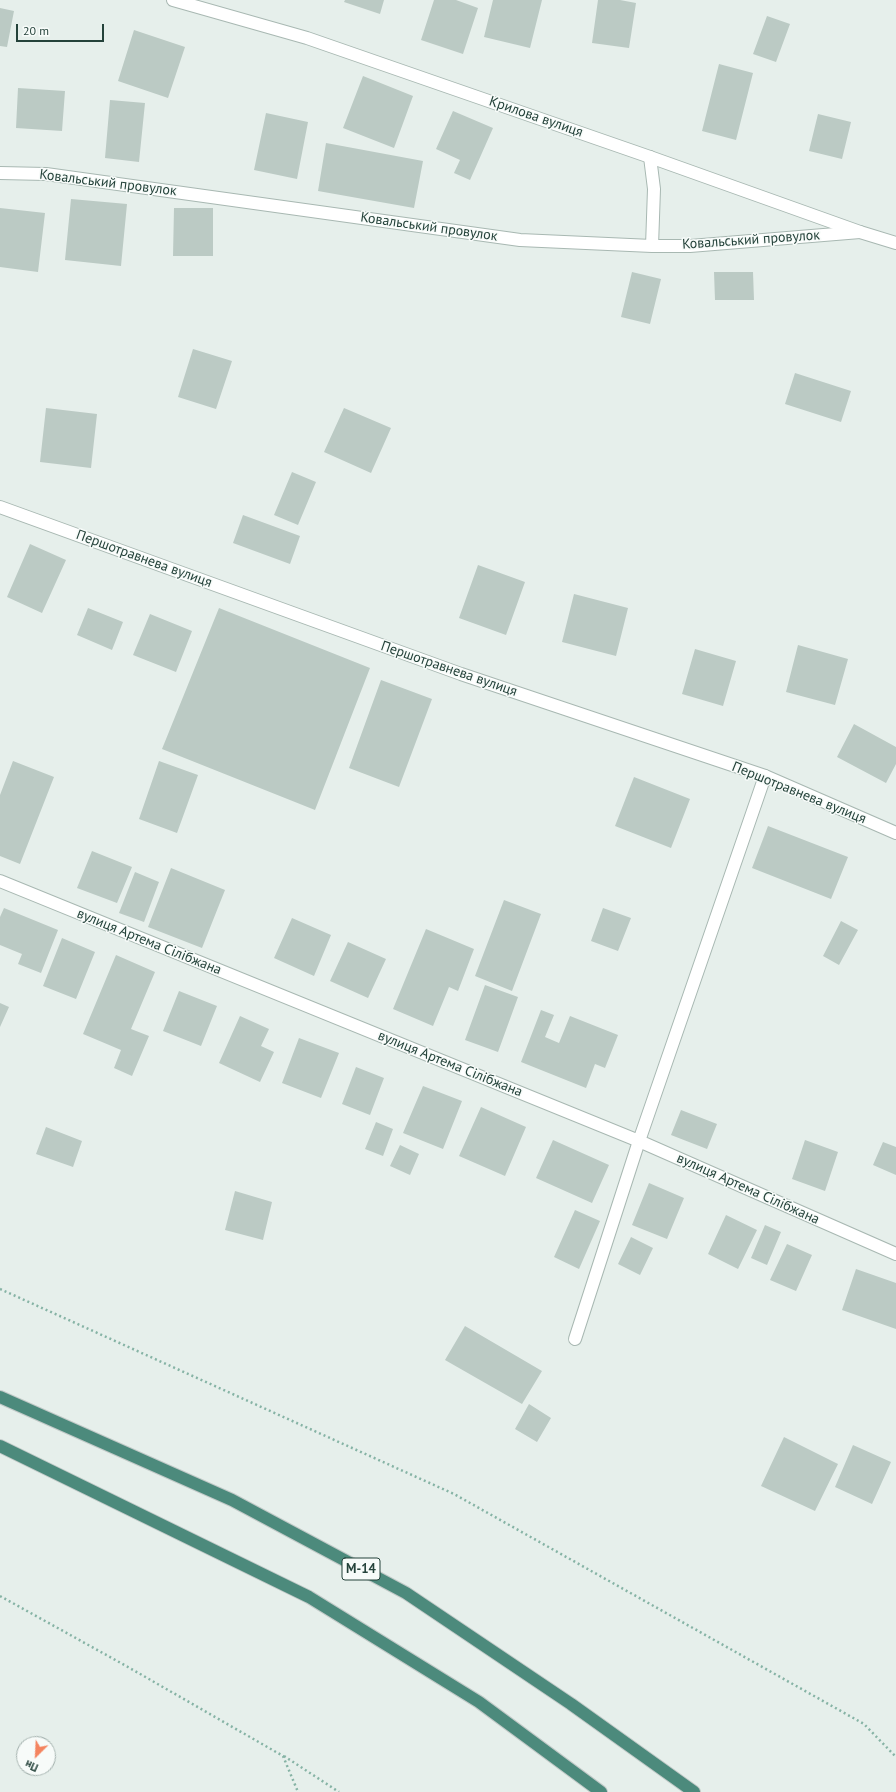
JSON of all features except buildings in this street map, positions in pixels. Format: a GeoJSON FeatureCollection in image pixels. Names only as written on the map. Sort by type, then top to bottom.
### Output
{"type":"FeatureCollection","features":[{"type":"Feature","properties":{"kind":"highway","name":"М-14"},"geometry":{"type":"LineString","coordinates":[[0,1397],[232,1500],[406,1593],[571,1704],[694,1792]]}},
{"type":"Feature","properties":{"kind":"highway"},"geometry":{"type":"LineString","coordinates":[[0,1446],[309,1597],[479,1702],[601,1792]]}},
{"type":"Feature","properties":{"kind":"street","name":"Крилова вулиця"},"geometry":{"type":"LineString","coordinates":[[173,0],[307,38],[650,157],[860,232],[896,242]]}},
{"type":"Feature","properties":{"kind":"street"},"geometry":{"type":"LineString","coordinates":[[650,157],[654,189],[652,246]]}},
{"type":"Feature","properties":{"kind":"street","name":"Ковальський провулок"},"geometry":{"type":"LineString","coordinates":[[0,173],[46,174],[520,240],[652,246],[690,246],[860,232]]}},
{"type":"Feature","properties":{"kind":"street","name":"Першотравнева вулиця"},"geometry":{"type":"LineString","coordinates":[[0,507],[461,674],[765,776],[896,833]]}},
{"type":"Feature","properties":{"kind":"street"},"geometry":{"type":"LineString","coordinates":[[575,1339],[639,1141],[765,776]]}},
{"type":"Feature","properties":{"kind":"street","name":"вулиця Артема Сілібжана"},"geometry":{"type":"LineString","coordinates":[[0,881],[639,1141],[896,1254]]}},
{"type":"Feature","properties":{"kind":"path"},"geometry":{"type":"LineString","coordinates":[[0,1289],[454,1494],[864,1724],[896,1757]]}},
{"type":"Feature","properties":{"kind":"path"},"geometry":{"type":"LineString","coordinates":[[0,1596],[283,1756],[339,1792]]}},
{"type":"Feature","properties":{"kind":"path"},"geometry":{"type":"LineString","coordinates":[[283,1756],[298,1792]]}}]}
